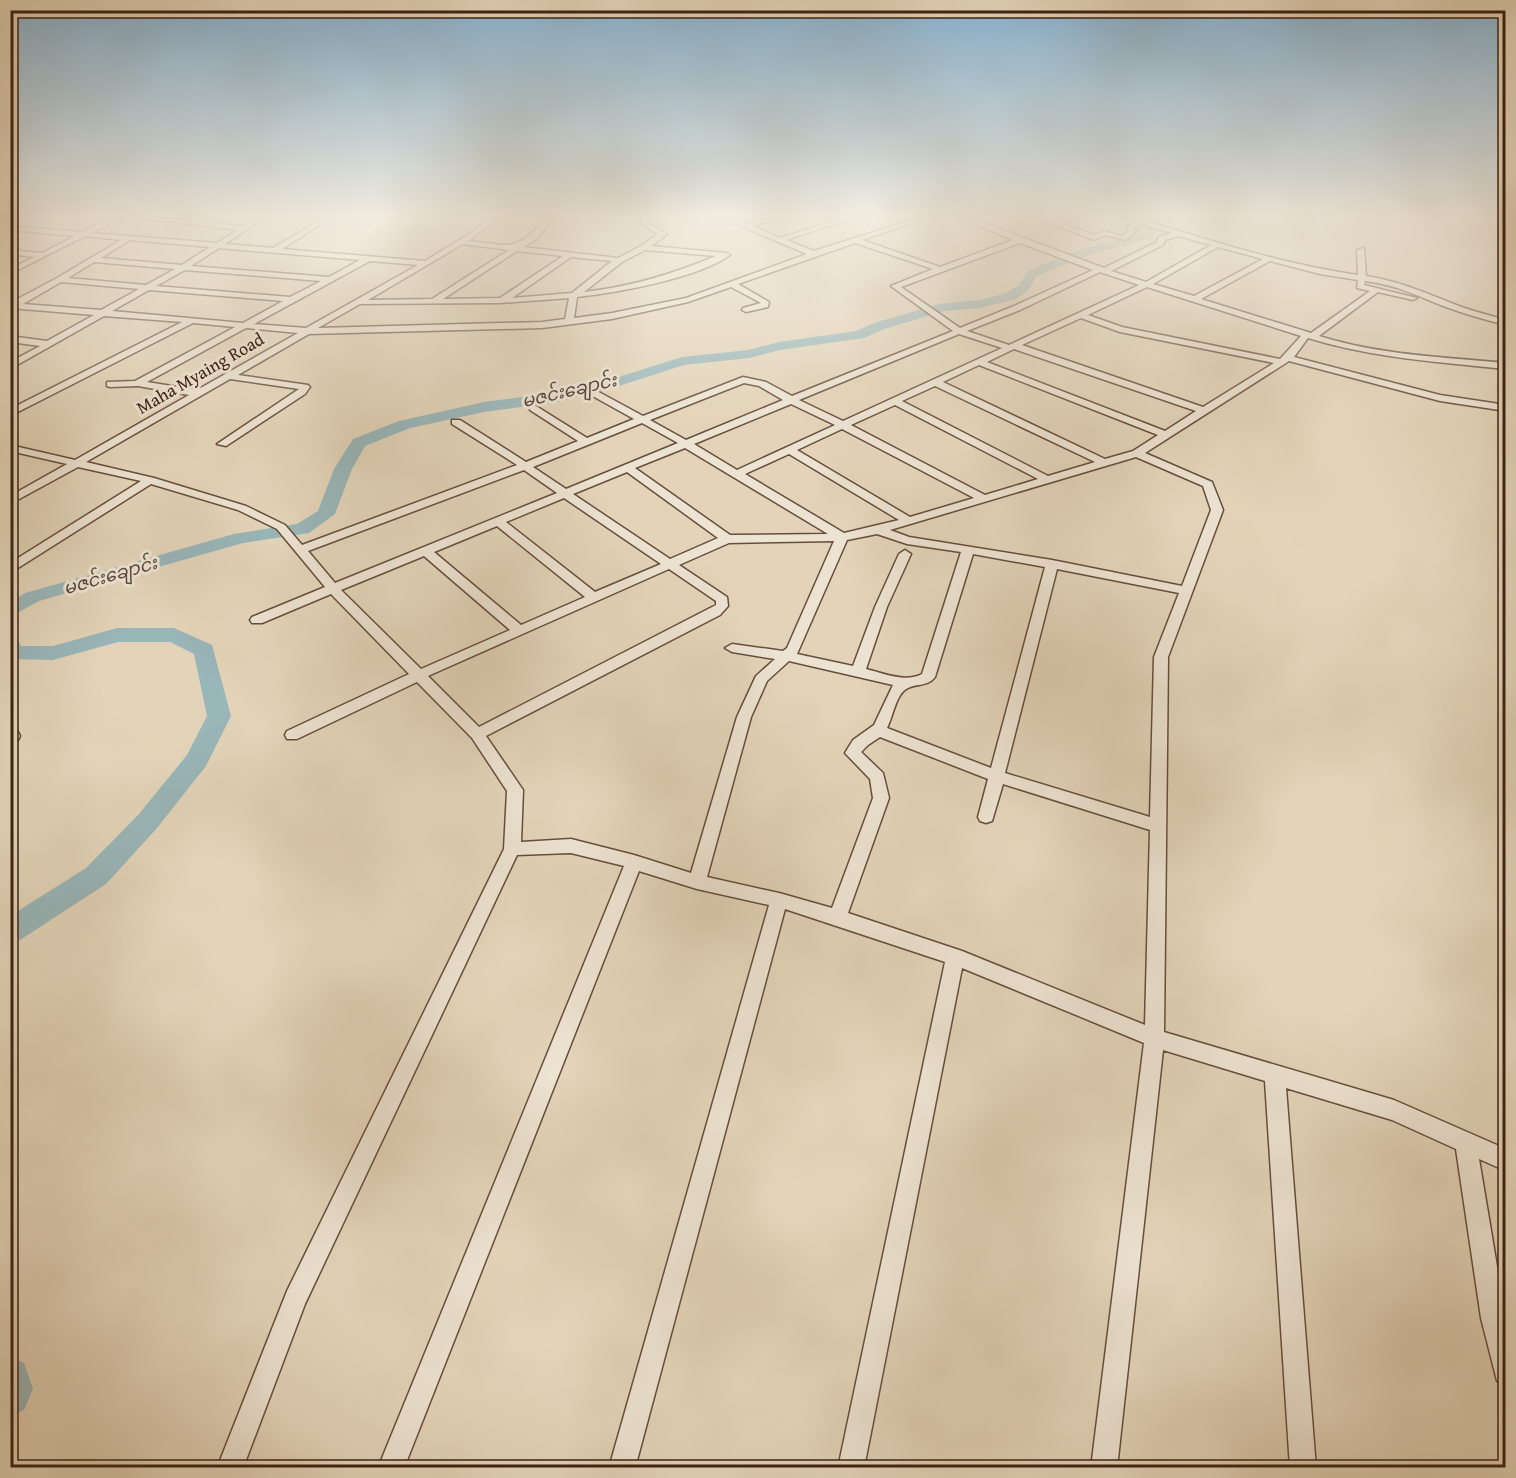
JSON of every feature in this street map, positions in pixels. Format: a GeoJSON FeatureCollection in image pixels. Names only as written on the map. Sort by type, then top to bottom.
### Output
{"type":"FeatureCollection","features":[{"type":"Feature","properties":{"kind":"street"},"geometry":{"type":"LineString","coordinates":[[13,305],[51,285]]}},
{"type":"Feature","properties":{"kind":"street"},"geometry":{"type":"LineString","coordinates":[[114,285],[294,300]]}},
{"type":"Feature","properties":{"kind":"street"},"geometry":{"type":"LineString","coordinates":[[10,366],[152,285]]}},
{"type":"Feature","properties":{"kind":"street"},"geometry":{"type":"LineString","coordinates":[[110,384],[138,383],[321,285]]}},
{"type":"Feature","properties":{"kind":"street","name":"Maha Myaing Road"},"geometry":{"type":"LineString","coordinates":[[10,501],[387,285]]}},
{"type":"Feature","properties":{"kind":"street"},"geometry":{"type":"LineString","coordinates":[[433,302],[460,285]]}},
{"type":"Feature","properties":{"kind":"street"},"geometry":{"type":"LineString","coordinates":[[503,300],[525,285]]}},
{"type":"Feature","properties":{"kind":"street"},"geometry":{"type":"LineString","coordinates":[[569,322],[573,296],[587,285]]}},
{"type":"Feature","properties":{"kind":"street"},"geometry":{"type":"LineString","coordinates":[[357,302],[547,299],[631,285]]}},
{"type":"Feature","properties":{"kind":"street"},"geometry":{"type":"LineString","coordinates":[[13,305],[309,331],[505,327],[612,316],[688,300],[727,285]]}},
{"type":"Feature","properties":{"kind":"street"},"geometry":{"type":"LineString","coordinates":[[732,285],[765,302],[765,305],[746,310]]}},
{"type":"Feature","properties":{"kind":"street"},"geometry":{"type":"LineString","coordinates":[[898,285],[895,286],[959,331],[1205,411]]}},
{"type":"Feature","properties":{"kind":"street"},"geometry":{"type":"LineString","coordinates":[[257,620],[1069,285]]}},
{"type":"Feature","properties":{"kind":"street"},"geometry":{"type":"LineString","coordinates":[[736,474],[1145,285]]}},
{"type":"Feature","properties":{"kind":"street"},"geometry":{"type":"LineString","coordinates":[[1150,285],[1343,346],[1391,355],[1506,366]]}},
{"type":"Feature","properties":{"kind":"street"},"geometry":{"type":"LineString","coordinates":[[1195,299],[1221,285]]}},
{"type":"Feature","properties":{"kind":"street"},"geometry":{"type":"LineString","coordinates":[[1360,285],[1448,305],[1506,323]]}},
{"type":"Feature","properties":{"kind":"street"},"geometry":{"type":"LineString","coordinates":[[1399,285],[1431,296],[1448,305]]}},
{"type":"Feature","properties":{"kind":"street"},"geometry":{"type":"LineString","coordinates":[[292,735],[419,675],[727,539],[842,537],[878,530],[1137,453],[1285,360],[1310,335],[1376,290]]}},
{"type":"Feature","properties":{"kind":"street"},"geometry":{"type":"LineString","coordinates":[[1081,315],[1131,331],[1285,360],[1440,398],[1506,408]]}},
{"type":"Feature","properties":{"kind":"street"},"geometry":{"type":"LineString","coordinates":[[10,413],[191,321]]}},
{"type":"Feature","properties":{"kind":"street"},"geometry":{"type":"LineString","coordinates":[[10,339],[48,344]]}},
{"type":"Feature","properties":{"kind":"street"},"geometry":{"type":"LineString","coordinates":[[979,362],[1166,435]]}},
{"type":"Feature","properties":{"kind":"street"},"geometry":{"type":"LineString","coordinates":[[222,444],[302,392],[305,387],[227,376]]}},
{"type":"Feature","properties":{"kind":"street"},"geometry":{"type":"LineString","coordinates":[[299,550],[525,466],[743,380],[755,380],[789,400],[844,424],[985,499]]}},
{"type":"Feature","properties":{"kind":"street"},"geometry":{"type":"LineString","coordinates":[[935,382],[1105,463]]}},
{"type":"Feature","properties":{"kind":"street"},"geometry":{"type":"LineString","coordinates":[[138,383],[197,393]]}},
{"type":"Feature","properties":{"kind":"street"},"geometry":{"type":"LineString","coordinates":[[592,392],[685,443],[842,537]]}},
{"type":"Feature","properties":{"kind":"street"},"geometry":{"type":"LineString","coordinates":[[894,401],[1048,480]]}},
{"type":"Feature","properties":{"kind":"street"},"geometry":{"type":"LineString","coordinates":[[533,408],[586,442]]}},
{"type":"Feature","properties":{"kind":"street"},"geometry":{"type":"LineString","coordinates":[[456,422],[525,466],[669,565],[715,593],[722,600],[722,606],[477,734]]}},
{"type":"Feature","properties":{"kind":"street"},"geometry":{"type":"LineString","coordinates":[[10,448],[150,480],[242,508],[281,527],[334,590],[477,734],[515,790],[512,849],[295,1299],[230,1467]]}},
{"type":"Feature","properties":{"kind":"street"},"geometry":{"type":"LineString","coordinates":[[789,450],[909,521]]}},
{"type":"Feature","properties":{"kind":"street"},"geometry":{"type":"LineString","coordinates":[[1104,1467],[1154,1038],[1161,657],[1217,510],[1208,484],[1137,453]]}},
{"type":"Feature","properties":{"kind":"street"},"geometry":{"type":"LineString","coordinates":[[627,467],[727,539]]}},
{"type":"Feature","properties":{"kind":"street"},"geometry":{"type":"LineString","coordinates":[[10,569],[150,480]]}},
{"type":"Feature","properties":{"kind":"street"},"geometry":{"type":"LineString","coordinates":[[498,521],[594,598]]}},
{"type":"Feature","properties":{"kind":"street"},"geometry":{"type":"LineString","coordinates":[[878,530],[907,540],[1052,564],[1186,591]]}},
{"type":"Feature","properties":{"kind":"street"},"geometry":{"type":"LineString","coordinates":[[697,882],[744,717],[761,679],[793,650],[842,537]]}},
{"type":"Feature","properties":{"kind":"street"},"geometry":{"type":"LineString","coordinates":[[732,648],[786,656],[906,683],[920,683],[928,677],[968,550]]}},
{"type":"Feature","properties":{"kind":"street"},"geometry":{"type":"LineString","coordinates":[[426,551],[520,631]]}},
{"type":"Feature","properties":{"kind":"street"},"geometry":{"type":"LineString","coordinates":[[858,671],[880,607],[905,554]]}},
{"type":"Feature","properties":{"kind":"street"},"geometry":{"type":"LineString","coordinates":[[986,817],[1052,564]]}},
{"type":"Feature","properties":{"kind":"street"},"geometry":{"type":"LineString","coordinates":[[837,918],[881,798],[877,777],[854,753],[857,744],[879,729],[899,687],[906,683]]}},
{"type":"Feature","properties":{"kind":"street"},"geometry":{"type":"LineString","coordinates":[[879,729],[997,777],[1158,826]]}},
{"type":"Feature","properties":{"kind":"street"},"geometry":{"type":"LineString","coordinates":[[512,849],[571,846],[634,862],[697,882],[779,900],[837,918],[955,957],[1154,1038],[1394,1110],[1506,1160]]}},
{"type":"Feature","properties":{"kind":"street"},"geometry":{"type":"LineString","coordinates":[[391,1467],[634,862]]}},
{"type":"Feature","properties":{"kind":"street"},"geometry":{"type":"LineString","coordinates":[[622,1467],[779,900]]}},
{"type":"Feature","properties":{"kind":"street"},"geometry":{"type":"LineString","coordinates":[[851,1467],[955,957]]}},
{"type":"Feature","properties":{"kind":"street"},"geometry":{"type":"LineString","coordinates":[[1275,1074],[1303,1467]]}},
{"type":"Feature","properties":{"kind":"street"},"geometry":{"type":"LineString","coordinates":[[1466,1142],[1492,1318],[1506,1372]]}},
{"type":"Feature","properties":{"kind":"waterway","name":"မဇင်းချောင်း"},"geometry":{"type":"LineString","coordinates":[[10,611],[32,597],[241,538],[302,529],[326,514],[343,469],[359,443],[405,424],[484,407],[558,397],[614,383],[682,361],[749,354],[779,346],[859,335],[879,326],[944,307],[980,304],[1011,296],[1025,285]]}},
{"type":"Feature","properties":{"kind":"waterway","name":"မဇင်းချောင်း"},"geometry":{"type":"LineString","coordinates":[[10,646],[15,653],[53,653],[117,635],[174,635],[204,650],[219,716],[197,760],[148,821],[96,876],[10,931]]}},
{"type":"Feature","properties":{"kind":"waterway","name":"မဇင်းချောင်း"},"geometry":{"type":"LineString","coordinates":[[10,1377],[13,1389],[10,1396]]}}]}
